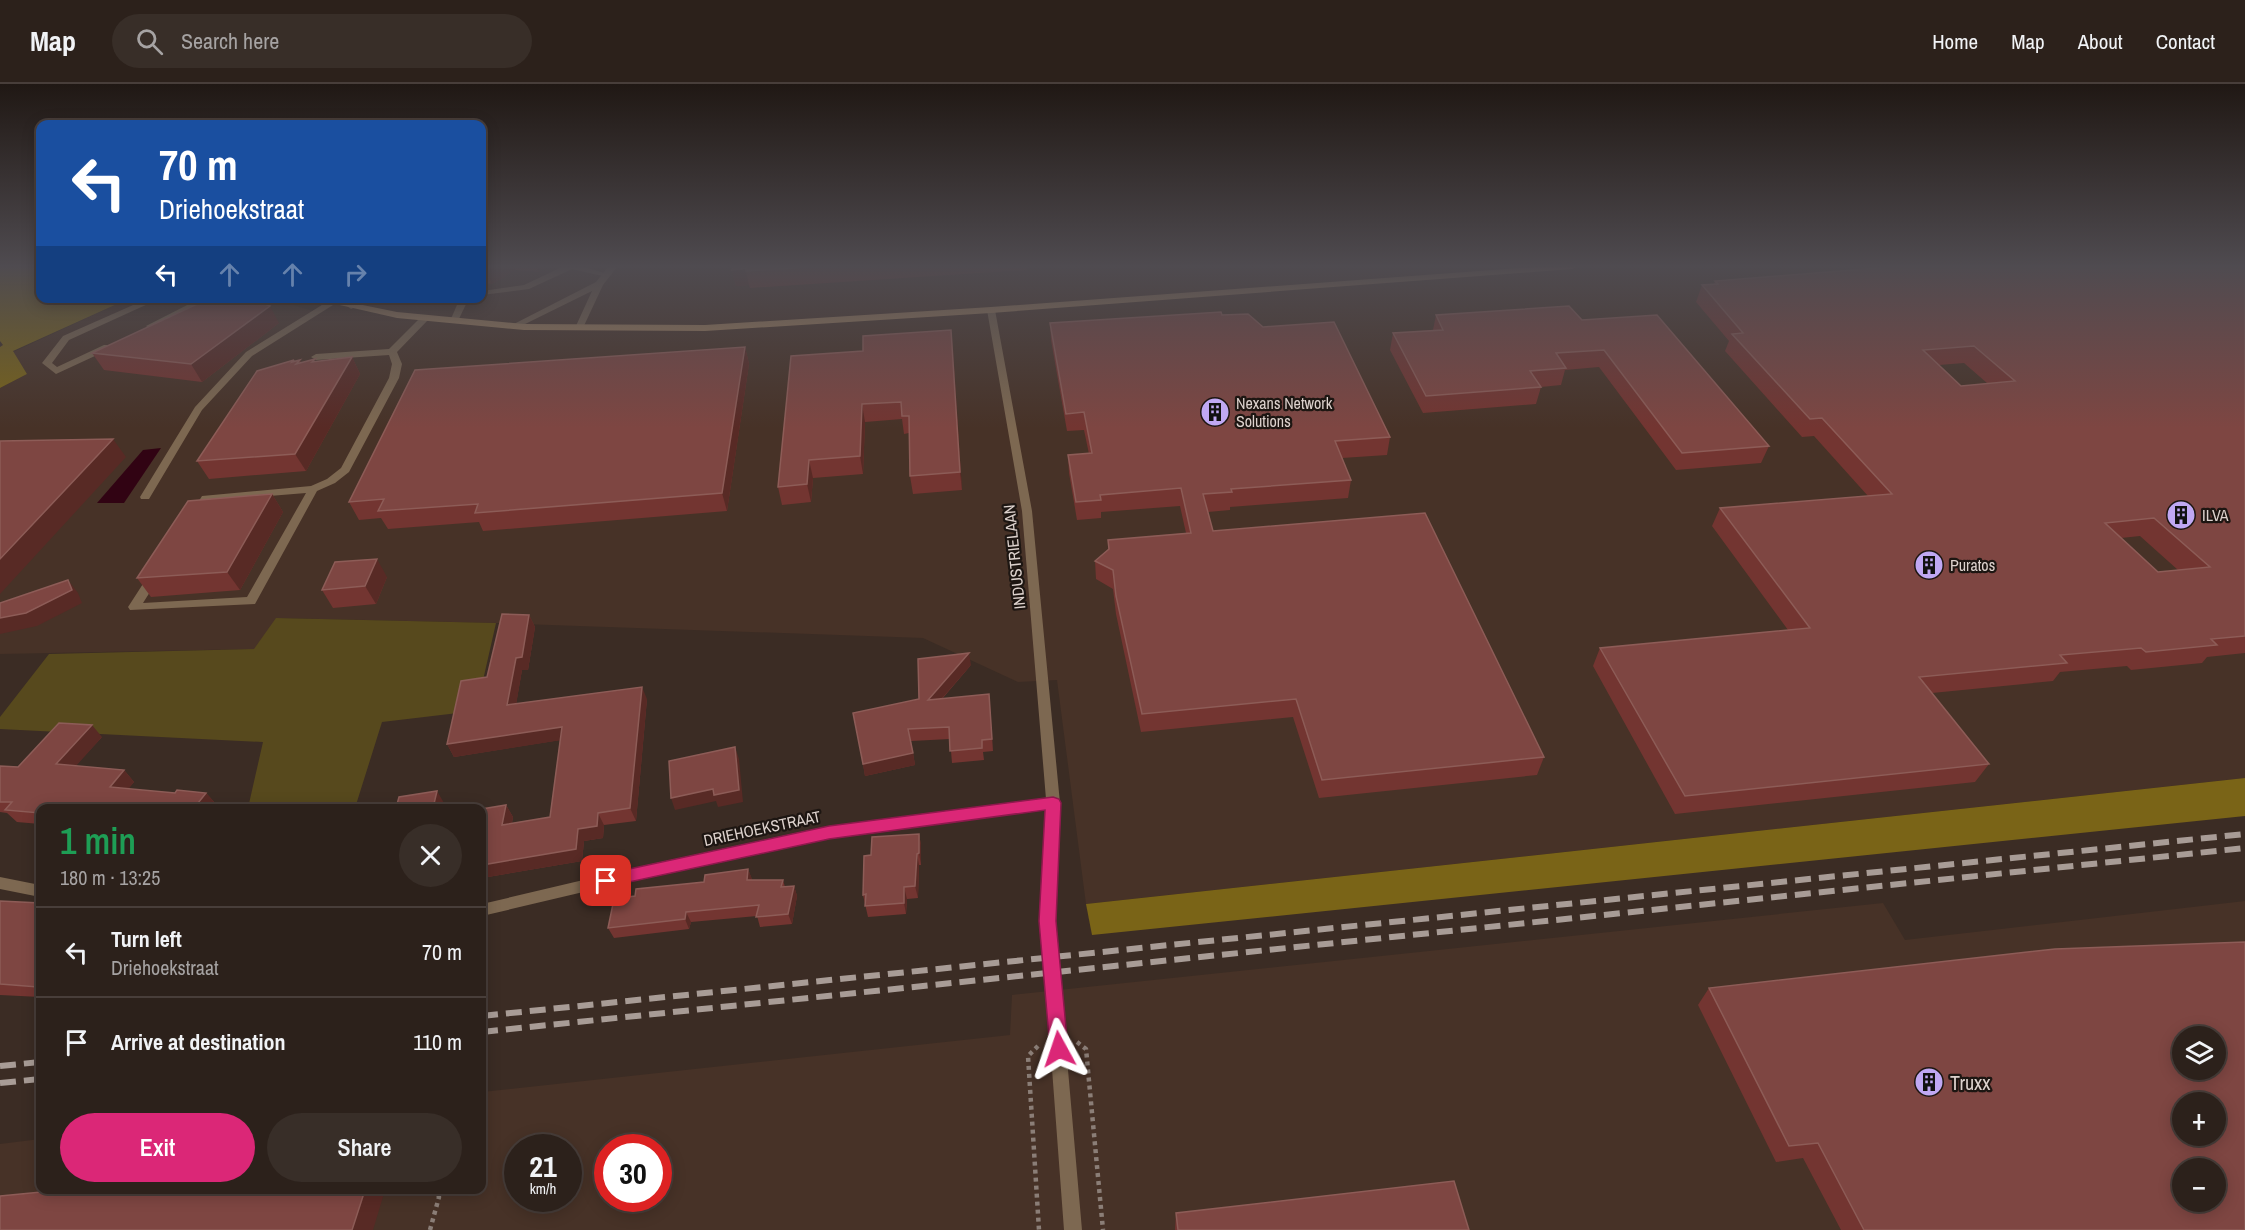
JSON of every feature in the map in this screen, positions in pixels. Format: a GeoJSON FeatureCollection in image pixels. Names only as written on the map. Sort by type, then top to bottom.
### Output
{"type":"FeatureCollection","features":[{"type":"Feature","properties":{"kind":"street"},"geometry":{"type":"LineString","coordinates":[[106,320],[66,338],[47,363],[56,371],[118,342]]}},
{"type":"Feature","properties":{"kind":"street"},"geometry":{"type":"LineString","coordinates":[[138,332],[162,320]]}},
{"type":"Feature","properties":{"kind":"street"},"geometry":{"type":"LineString","coordinates":[[145,497],[198,409],[249,354],[302,320]]}},
{"type":"Feature","properties":{"kind":"street"},"geometry":{"type":"LineString","coordinates":[[316,357],[392,352],[423,320]]}},
{"type":"Feature","properties":{"kind":"street"},"geometry":{"type":"LineString","coordinates":[[449,320],[579,328],[705,328],[824,320]]}},
{"type":"Feature","properties":{"kind":"street"},"geometry":{"type":"LineString","coordinates":[[514,326],[525,320]]}},
{"type":"Feature","properties":{"kind":"street"},"geometry":{"type":"LineString","coordinates":[[579,328],[582,320]]}},
{"type":"Feature","properties":{"kind":"street","name":"INDUSTRIELAAN"},"geometry":{"type":"LineString","coordinates":[[993,320],[1027,511],[1053,803],[1048,921],[1073,1230]]}},
{"type":"Feature","properties":{"kind":"street"},"geometry":{"type":"LineString","coordinates":[[193,518],[206,498],[313,489],[331,481],[345,470],[394,378],[397,364],[392,352]]}},
{"type":"Feature","properties":{"kind":"street"},"geometry":{"type":"LineString","coordinates":[[160,567],[134,607],[251,601],[313,489]]}},
{"type":"Feature","properties":{"kind":"street","name":"DRIEHOEKSTRAAT"},"geometry":{"type":"LineString","coordinates":[[486,909],[647,871],[829,832],[1053,803]]}},
{"type":"Feature","properties":{"kind":"street"},"geometry":{"type":"LineString","coordinates":[[0,883],[36,890]]}},
{"type":"Feature","properties":{"kind":"path"},"geometry":{"type":"LineString","coordinates":[[1039,1230],[1028,1056],[1057,1027],[1086,1049],[1103,1230]]}},
{"type":"Feature","properties":{"kind":"path"},"geometry":{"type":"LineString","coordinates":[[430,1230],[438,1194]]}},
{"type":"Feature","properties":{"kind":"shaded area"},"geometry":{"type":"Polygon","coordinates":[[[0,320],[80,320],[13,351],[27,374],[0,388],[0,347],[3,345],[0,341],[0,320]]]}},
{"type":"Feature","properties":{"kind":"shaded area"},"geometry":{"type":"Polygon","coordinates":[[[81,320],[2245,320],[2245,778],[1086,904],[1057,680],[1018,682],[923,638],[277,618],[255,649],[0,654],[0,388],[27,374],[13,352],[81,320]]]}},
{"type":"Feature","properties":{"kind":"shaded area"},"geometry":{"type":"Polygon","coordinates":[[[161,448],[124,503],[97,503],[143,450],[161,448]]]}},
{"type":"Feature","properties":{"kind":"shaded area"},"geometry":{"type":"Polygon","coordinates":[[[276,618],[496,623],[481,689],[458,713],[382,722],[356,804],[249,804],[263,742],[0,729],[0,717],[49,654],[254,649],[276,618]]]}},
{"type":"Feature","properties":{"kind":"shaded area"},"geometry":{"type":"Polygon","coordinates":[[[2245,778],[2245,816],[1092,935],[1086,904],[2245,778]]]}},
{"type":"Feature","properties":{"kind":"shaded area"},"geometry":{"type":"Polygon","coordinates":[[[2245,901],[2245,1230],[0,1230],[0,1144],[36,1140],[36,1194],[486,1194],[486,1092],[1010,1035],[1012,995],[1883,903],[1905,940],[2245,901]]]}},
{"type":"Feature","properties":{"kind":"building"},"geometry":{"type":"Polygon","coordinates":[[[162,320],[250,320],[191,364],[92,353],[162,320]]]}},
{"type":"Feature","properties":{"kind":"building"},"geometry":{"type":"Polygon","coordinates":[[[1089,320],[1255,320],[1263,327],[1334,322],[1390,437],[1335,441],[1351,480],[1231,489],[1232,492],[1203,494],[1213,531],[1425,513],[1544,757],[1322,780],[1296,699],[1142,714],[1116,596],[1113,570],[1095,561],[1109,549],[1108,540],[1191,533],[1181,488],[1100,495],[1101,500],[1076,502],[1068,455],[1092,453],[1084,412],[1066,414],[1050,323],[1089,320]]]}},
{"type":"Feature","properties":{"kind":"building"},"geometry":{"type":"Polygon","coordinates":[[[1439,320],[1662,320],[1769,446],[1682,453],[1604,350],[1556,353],[1566,368],[1530,371],[1541,387],[1426,396],[1393,333],[1443,330],[1439,320]]]}},
{"type":"Feature","properties":{"kind":"building","name":"Puratos"},"geometry":{"type":"Polygon","coordinates":[[[1732,320],[2245,320],[2245,636],[2211,639],[2217,645],[2146,652],[2141,648],[2060,655],[2067,663],[1919,677],[1989,764],[1685,796],[1600,648],[1810,628],[1720,508],[1892,494],[1822,418],[1810,419],[1732,334],[1743,333],[1732,320]],[[1974,346],[1923,350],[1961,386],[2015,381],[1974,346]],[[2154,518],[2105,523],[2158,572],[2210,567],[2154,518]]]}},
{"type":"Feature","properties":{"kind":"building"},"geometry":{"type":"Polygon","coordinates":[[[951,330],[960,472],[910,476],[909,416],[902,416],[901,402],[862,404],[860,456],[809,460],[807,484],[778,487],[791,356],[863,351],[863,336],[951,330]]]}},
{"type":"Feature","properties":{"kind":"building"},"geometry":{"type":"Polygon","coordinates":[[[745,347],[722,493],[475,513],[478,504],[378,511],[384,499],[349,502],[415,370],[745,347]]]}},
{"type":"Feature","properties":{"kind":"building"},"geometry":{"type":"Polygon","coordinates":[[[352,357],[295,454],[197,461],[257,371],[294,360],[292,362],[300,360],[296,364],[315,359],[312,362],[352,357]]]}},
{"type":"Feature","properties":{"kind":"building"},"geometry":{"type":"Polygon","coordinates":[[[113,439],[0,559],[0,441],[113,439]]]}},
{"type":"Feature","properties":{"kind":"building"},"geometry":{"type":"Polygon","coordinates":[[[272,494],[227,572],[137,578],[188,501],[272,494]]]}},
{"type":"Feature","properties":{"kind":"building"},"geometry":{"type":"Polygon","coordinates":[[[377,559],[365,586],[322,590],[335,562],[377,559]]]}},
{"type":"Feature","properties":{"kind":"building"},"geometry":{"type":"Polygon","coordinates":[[[68,580],[72,590],[26,613],[0,618],[0,603],[68,580]]]}},
{"type":"Feature","properties":{"kind":"building"},"geometry":{"type":"Polygon","coordinates":[[[502,614],[529,615],[522,657],[516,658],[507,705],[642,687],[630,808],[598,813],[597,826],[578,829],[576,849],[486,864],[486,808],[506,805],[502,825],[550,817],[562,727],[447,744],[461,681],[487,677],[502,614]]]}},
{"type":"Feature","properties":{"kind":"building"},"geometry":{"type":"Polygon","coordinates":[[[969,653],[928,700],[989,694],[992,739],[982,740],[982,748],[950,751],[949,727],[908,729],[913,753],[863,764],[853,713],[919,699],[918,659],[969,653]]]}},
{"type":"Feature","properties":{"kind":"building"},"geometry":{"type":"Polygon","coordinates":[[[59,723],[92,725],[56,764],[124,770],[110,787],[175,793],[177,790],[206,793],[197,804],[36,804],[36,813],[5,810],[12,802],[0,802],[0,766],[18,767],[59,723]]]}},
{"type":"Feature","properties":{"kind":"building"},"geometry":{"type":"Polygon","coordinates":[[[735,747],[739,790],[714,795],[713,789],[671,798],[669,761],[735,747]]]}},
{"type":"Feature","properties":{"kind":"building"},"geometry":{"type":"Polygon","coordinates":[[[437,791],[434,804],[397,804],[399,797],[437,791]]]}},
{"type":"Feature","properties":{"kind":"building"},"geometry":{"type":"Polygon","coordinates":[[[919,834],[915,886],[904,887],[904,903],[865,906],[864,856],[871,855],[872,837],[919,834]]]}},
{"type":"Feature","properties":{"kind":"building"},"geometry":{"type":"Polygon","coordinates":[[[748,869],[747,880],[783,880],[781,887],[794,886],[788,914],[756,917],[759,905],[686,912],[685,919],[608,928],[614,899],[635,896],[636,889],[704,882],[705,875],[748,869]]]}},
{"type":"Feature","properties":{"kind":"building"},"geometry":{"type":"Polygon","coordinates":[[[0,901],[36,903],[36,987],[0,984],[0,901]]]}},
{"type":"Feature","properties":{"kind":"building","name":"Truxx"},"geometry":{"type":"Polygon","coordinates":[[[2245,942],[2245,1230],[1864,1230],[1818,1143],[1789,1146],[1709,988],[2055,949],[2245,942]]]}},
{"type":"Feature","properties":{"kind":"building"},"geometry":{"type":"Polygon","coordinates":[[[1454,1181],[1469,1230],[1178,1230],[1176,1213],[1454,1181]]]}},
{"type":"Feature","properties":{"kind":"building"},"geometry":{"type":"Polygon","coordinates":[[[36,1193],[364,1194],[352,1230],[0,1230],[0,1196],[36,1193]]]}},
{"type":"Feature","properties":{"kind":"railway"},"geometry":{"type":"LineString","coordinates":[[486,1016],[2245,834]]}},
{"type":"Feature","properties":{"kind":"railway"},"geometry":{"type":"LineString","coordinates":[[486,1032],[2245,848]]}},
{"type":"Feature","properties":{"kind":"railway"},"geometry":{"type":"LineString","coordinates":[[0,1066],[36,1062]]}},
{"type":"Feature","properties":{"kind":"railway"},"geometry":{"type":"LineString","coordinates":[[0,1083],[36,1079]]}},
{"type":"Feature","properties":{"kind":"place","name":"Nexans Network Solutions"},"geometry":{"type":"Point","coordinates":[1215,412]}},
{"type":"Feature","properties":{"kind":"place","name":"ILVA"},"geometry":{"type":"Point","coordinates":[2181,515]}},
{"type":"Feature","properties":{"kind":"place","name":"Puratos"},"geometry":{"type":"Point","coordinates":[1929,565]}},
{"type":"Feature","properties":{"kind":"place","name":"Truxx"},"geometry":{"type":"Point","coordinates":[1929,1082]}},
{"type":"Feature","properties":{"kind":"route"},"geometry":{"type":"LineString","coordinates":[[606,881],[829,832],[1053,803],[1048,921],[1059,1049]]}}]}
